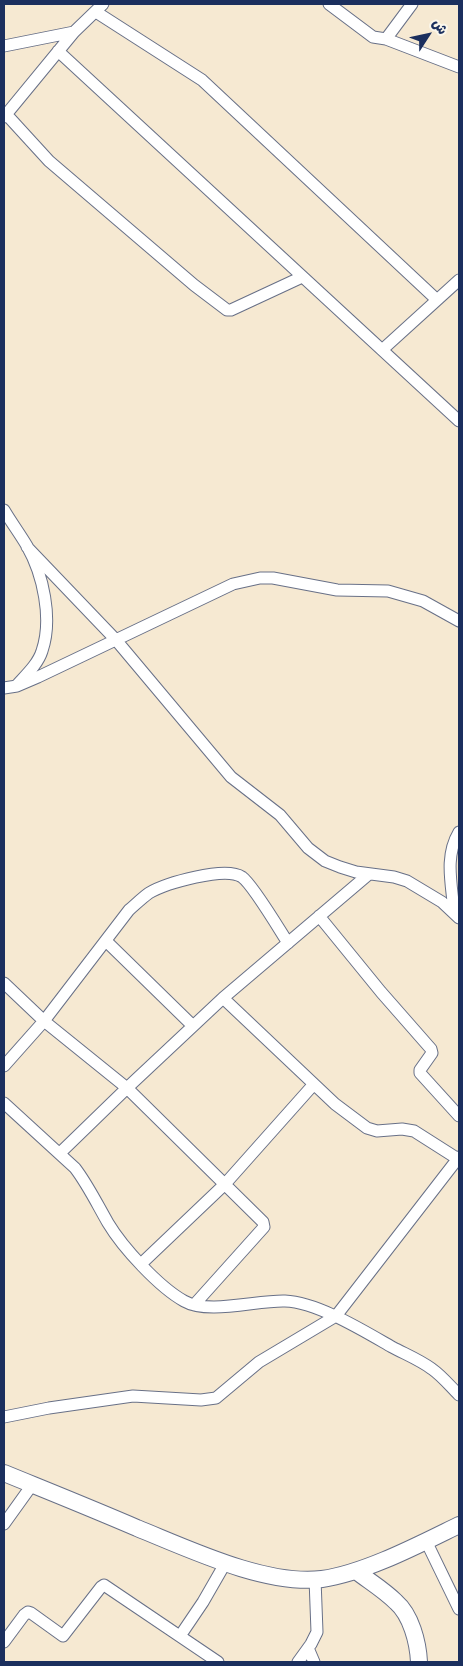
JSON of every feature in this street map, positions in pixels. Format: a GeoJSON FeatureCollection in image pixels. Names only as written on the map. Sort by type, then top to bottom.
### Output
{"type":"FeatureCollection","features":[{"type":"Feature","properties":{"kind":"street"},"geometry":{"type":"LineString","coordinates":[[329,4],[373,38],[386,39],[459,67]]}},
{"type":"Feature","properties":{"kind":"street"},"geometry":{"type":"LineString","coordinates":[[386,39],[412,4]]}},
{"type":"Feature","properties":{"kind":"street"},"geometry":{"type":"LineString","coordinates":[[302,277],[232,310],[227,310],[194,285],[49,161],[5,115],[74,32],[100,8],[202,80],[436,299]]}},
{"type":"Feature","properties":{"kind":"street"},"geometry":{"type":"LineString","coordinates":[[4,46],[74,32]]}},
{"type":"Feature","properties":{"kind":"street"},"geometry":{"type":"LineString","coordinates":[[58,51],[459,421]]}},
{"type":"Feature","properties":{"kind":"street"},"geometry":{"type":"LineString","coordinates":[[382,350],[459,280]]}},
{"type":"Feature","properties":{"kind":"street"},"geometry":{"type":"LineString","coordinates":[[5,517],[27,546],[116,640],[231,777],[280,815],[308,848],[325,861],[340,867],[407,881],[442,902],[456,915]]}},
{"type":"Feature","properties":{"kind":"street"},"geometry":{"type":"LineString","coordinates":[[17,686],[42,652],[46,633],[47,614],[43,594],[27,546]]}},
{"type":"Feature","properties":{"kind":"street"},"geometry":{"type":"LineString","coordinates":[[4,688],[17,686],[38,677],[233,584],[260,578],[273,578],[337,590],[401,593],[423,601],[459,621]]}},
{"type":"Feature","properties":{"kind":"street"},"geometry":{"type":"LineString","coordinates":[[456,915],[450,883],[450,856],[454,840],[459,832]]}},
{"type":"Feature","properties":{"kind":"street"},"geometry":{"type":"LineString","coordinates":[[4,1066],[44,1021],[134,906],[150,892],[197,876],[235,874],[248,883],[288,943]]}},
{"type":"Feature","properties":{"kind":"street"},"geometry":{"type":"LineString","coordinates":[[60,1153],[126,1088],[224,998],[369,874]]}},
{"type":"Feature","properties":{"kind":"street"},"geometry":{"type":"LineString","coordinates":[[320,916],[381,992],[432,1049],[432,1053],[420,1070],[420,1073],[459,1116]]}},
{"type":"Feature","properties":{"kind":"street"},"geometry":{"type":"LineString","coordinates":[[106,942],[193,1026]]}},
{"type":"Feature","properties":{"kind":"street"},"geometry":{"type":"LineString","coordinates":[[4,983],[44,1021],[126,1088],[259,1217],[264,1225],[194,1305]]}},
{"type":"Feature","properties":{"kind":"street"},"geometry":{"type":"LineString","coordinates":[[4,1417],[49,1408],[133,1396],[200,1400],[216,1398],[259,1362],[336,1316],[458,1158],[414,1131],[402,1129],[377,1131],[367,1128],[314,1084],[224,998]]}},
{"type":"Feature","properties":{"kind":"street"},"geometry":{"type":"LineString","coordinates":[[140,1264],[225,1184],[314,1084]]}},
{"type":"Feature","properties":{"kind":"street"},"geometry":{"type":"LineString","coordinates":[[4,1103],[75,1168],[84,1179],[122,1244],[140,1264],[179,1298],[194,1305],[229,1306],[288,1301],[336,1316],[425,1364],[443,1378],[459,1395]]}},
{"type":"Feature","properties":{"kind":"street"},"geometry":{"type":"LineString","coordinates":[[4,1473],[174,1543],[226,1562],[266,1574],[289,1578],[314,1579],[356,1571],[459,1525]]}},
{"type":"Feature","properties":{"kind":"street"},"geometry":{"type":"LineString","coordinates":[[4,1524],[32,1485]]}},
{"type":"Feature","properties":{"kind":"street"},"geometry":{"type":"LineString","coordinates":[[426,1541],[459,1609]]}},
{"type":"Feature","properties":{"kind":"street"},"geometry":{"type":"LineString","coordinates":[[180,1636],[203,1602],[226,1562]]}},
{"type":"Feature","properties":{"kind":"street"},"geometry":{"type":"LineString","coordinates":[[356,1571],[397,1602],[406,1614],[414,1633],[419,1662]]}},
{"type":"Feature","properties":{"kind":"street"},"geometry":{"type":"LineString","coordinates":[[298,1662],[317,1632],[314,1579]]}},
{"type":"Feature","properties":{"kind":"street"},"geometry":{"type":"LineString","coordinates":[[4,1642],[28,1612],[63,1636],[104,1585],[218,1662]]}},
{"type":"Feature","properties":{"kind":"street"},"geometry":{"type":"LineString","coordinates":[[308,1648],[314,1662]]}}]}
